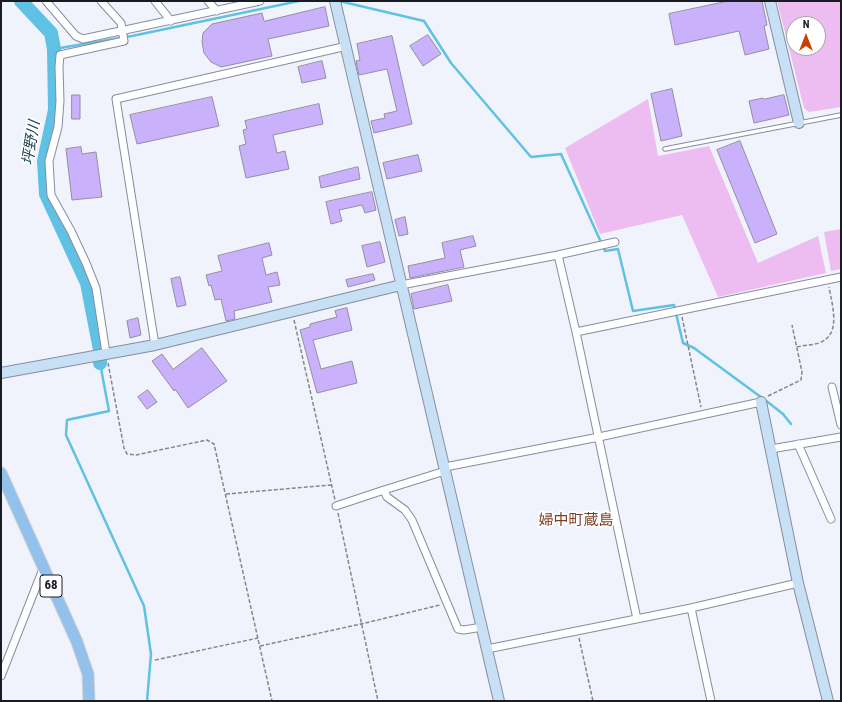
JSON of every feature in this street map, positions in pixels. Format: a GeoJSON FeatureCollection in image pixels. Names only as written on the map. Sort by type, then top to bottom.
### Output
{"type":"FeatureCollection","features":[{"type":"Feature","properties":{"kind":"main road","name":"68"},"geometry":{"type":"LineString","coordinates":[[1,473],[76,642],[88,674],[89,701]]}},
{"type":"Feature","properties":{"kind":"street"},"geometry":{"type":"LineString","coordinates":[[46,1],[76,36],[83,39],[259,1]]}},
{"type":"Feature","properties":{"kind":"street"},"geometry":{"type":"LineString","coordinates":[[101,1],[121,23],[124,41],[60,55],[60,107],[58,127],[50,161],[51,195],[71,231],[86,262],[96,288],[106,353]]}},
{"type":"Feature","properties":{"kind":"street"},"geometry":{"type":"LineString","coordinates":[[155,1],[171,21]]}},
{"type":"Feature","properties":{"kind":"street"},"geometry":{"type":"LineString","coordinates":[[208,1],[217,11]]}},
{"type":"Feature","properties":{"kind":"street"},"geometry":{"type":"LineString","coordinates":[[336,1],[401,286],[499,701]]}},
{"type":"Feature","properties":{"kind":"street"},"geometry":{"type":"LineString","coordinates":[[770,1],[799,123]]}},
{"type":"Feature","properties":{"kind":"street"},"geometry":{"type":"LineString","coordinates":[[155,344],[116,100],[346,46]]}},
{"type":"Feature","properties":{"kind":"street"},"geometry":{"type":"LineString","coordinates":[[1,373],[155,344],[401,286],[558,255],[615,242]]}},
{"type":"Feature","properties":{"kind":"street"},"geometry":{"type":"LineString","coordinates":[[558,255],[599,437],[637,619]]}},
{"type":"Feature","properties":{"kind":"street"},"geometry":{"type":"LineString","coordinates":[[576,332],[841,277]]}},
{"type":"Feature","properties":{"kind":"street"},"geometry":{"type":"LineString","coordinates":[[832,387],[841,425]]}},
{"type":"Feature","properties":{"kind":"street"},"geometry":{"type":"LineString","coordinates":[[336,506],[445,469],[761,402],[798,583],[828,701]]}},
{"type":"Feature","properties":{"kind":"street"},"geometry":{"type":"LineString","coordinates":[[771,449],[841,437]]}},
{"type":"Feature","properties":{"kind":"street"},"geometry":{"type":"LineString","coordinates":[[798,444],[831,519]]}},
{"type":"Feature","properties":{"kind":"street"},"geometry":{"type":"LineString","coordinates":[[384,490],[387,497],[405,510],[412,520],[458,629],[464,630],[482,627]]}},
{"type":"Feature","properties":{"kind":"street"},"geometry":{"type":"LineString","coordinates":[[1,676],[44,569]]}},
{"type":"Feature","properties":{"kind":"street"},"geometry":{"type":"LineString","coordinates":[[487,649],[691,608],[798,583]]}},
{"type":"Feature","properties":{"kind":"street"},"geometry":{"type":"LineString","coordinates":[[691,608],[711,701]]}},
{"type":"Feature","properties":{"kind":"lane"},"geometry":{"type":"LineString","coordinates":[[665,149],[841,115]]}},
{"type":"Feature","properties":{"kind":"path"},"geometry":{"type":"LineString","coordinates":[[797,347],[827,340],[833,332],[836,322],[827,279]]}},
{"type":"Feature","properties":{"kind":"path"},"geometry":{"type":"LineString","coordinates":[[681,309],[703,415]]}},
{"type":"Feature","properties":{"kind":"path"},"geometry":{"type":"LineString","coordinates":[[761,402],[768,396],[801,380],[802,372],[792,325]]}},
{"type":"Feature","properties":{"kind":"path"},"geometry":{"type":"LineString","coordinates":[[106,353],[124,448],[127,454],[136,455],[207,440],[214,444],[272,701]]}},
{"type":"Feature","properties":{"kind":"path"},"geometry":{"type":"LineString","coordinates":[[226,494],[332,485]]}},
{"type":"Feature","properties":{"kind":"path"},"geometry":{"type":"LineString","coordinates":[[260,646],[447,603]]}},
{"type":"Feature","properties":{"kind":"path"},"geometry":{"type":"LineString","coordinates":[[577,631],[593,701]]}},
{"type":"Feature","properties":{"kind":"path"},"geometry":{"type":"LineString","coordinates":[[155,660],[258,638]]}},
{"type":"Feature","properties":{"kind":"shaded area"},"geometry":{"type":"Polygon","coordinates":[[[777,1],[841,1],[841,107],[809,112],[804,108],[791,56],[826,56],[826,16],[786,16],[786,37],[777,1]]]}},
{"type":"Feature","properties":{"kind":"shaded area"},"geometry":{"type":"Polygon","coordinates":[[[648,99],[658,156],[709,146],[758,263],[818,236],[826,273],[718,297],[682,215],[600,234],[565,148],[648,99]]]}},
{"type":"Feature","properties":{"kind":"shaded area"},"geometry":{"type":"Polygon","coordinates":[[[841,229],[841,269],[831,271],[824,232],[841,229]]]}},
{"type":"Feature","properties":{"kind":"building"},"geometry":{"type":"Polygon","coordinates":[[[728,1],[762,1],[767,25],[764,26],[769,49],[745,55],[739,31],[675,45],[669,14],[728,1]]]}},
{"type":"Feature","properties":{"kind":"building"},"geometry":{"type":"Polygon","coordinates":[[[325,7],[329,26],[268,39],[272,56],[221,67],[211,62],[204,53],[202,42],[203,33],[212,24],[262,13],[264,21],[325,7]]]}},
{"type":"Feature","properties":{"kind":"building"},"geometry":{"type":"Polygon","coordinates":[[[428,35],[441,54],[423,66],[410,46],[428,35]]]}},
{"type":"Feature","properties":{"kind":"building"},"geometry":{"type":"Polygon","coordinates":[[[392,36],[412,124],[374,133],[371,121],[385,118],[384,114],[397,111],[387,69],[359,75],[356,61],[360,60],[357,44],[392,36]]]}},
{"type":"Feature","properties":{"kind":"building"},"geometry":{"type":"Polygon","coordinates":[[[322,61],[326,78],[302,83],[298,67],[322,61]]]}},
{"type":"Feature","properties":{"kind":"building"},"geometry":{"type":"Polygon","coordinates":[[[672,89],[682,136],[661,141],[651,94],[672,89]]]}},
{"type":"Feature","properties":{"kind":"building"},"geometry":{"type":"Polygon","coordinates":[[[72,95],[80,95],[80,119],[72,119],[72,95]]]}},
{"type":"Feature","properties":{"kind":"building"},"geometry":{"type":"Polygon","coordinates":[[[784,95],[789,115],[754,123],[749,101],[784,95]]]}},
{"type":"Feature","properties":{"kind":"building"},"geometry":{"type":"Polygon","coordinates":[[[212,97],[219,126],[137,144],[130,115],[212,97]]]}},
{"type":"Feature","properties":{"kind":"building"},"geometry":{"type":"Polygon","coordinates":[[[319,104],[323,124],[273,135],[277,153],[285,151],[289,169],[246,178],[239,146],[246,144],[243,130],[247,129],[245,121],[319,104]]]}},
{"type":"Feature","properties":{"kind":"building"},"geometry":{"type":"Polygon","coordinates":[[[740,141],[777,234],[755,243],[717,150],[740,141]]]}},
{"type":"Feature","properties":{"kind":"building"},"geometry":{"type":"Polygon","coordinates":[[[81,147],[82,154],[96,152],[102,197],[72,200],[66,149],[81,147]]]}},
{"type":"Feature","properties":{"kind":"building"},"geometry":{"type":"Polygon","coordinates":[[[418,155],[422,171],[387,179],[383,163],[418,155]]]}},
{"type":"Feature","properties":{"kind":"building"},"geometry":{"type":"Polygon","coordinates":[[[358,167],[360,179],[321,188],[319,177],[358,167]]]}},
{"type":"Feature","properties":{"kind":"building"},"geometry":{"type":"Polygon","coordinates":[[[372,192],[376,210],[365,213],[362,205],[339,210],[342,221],[331,224],[326,202],[372,192]]]}},
{"type":"Feature","properties":{"kind":"building"},"geometry":{"type":"Polygon","coordinates":[[[405,217],[408,234],[399,236],[395,220],[405,217]]]}},
{"type":"Feature","properties":{"kind":"building"},"geometry":{"type":"Polygon","coordinates":[[[473,236],[476,246],[460,250],[464,267],[410,278],[408,266],[445,258],[442,243],[473,236]]]}},
{"type":"Feature","properties":{"kind":"building"},"geometry":{"type":"Polygon","coordinates":[[[380,242],[385,262],[367,267],[362,246],[380,242]]]}},
{"type":"Feature","properties":{"kind":"building"},"geometry":{"type":"Polygon","coordinates":[[[269,243],[272,255],[262,258],[266,275],[277,272],[280,285],[268,287],[272,302],[234,311],[235,319],[226,321],[221,299],[215,300],[211,285],[209,286],[206,275],[222,271],[218,256],[269,243]]]}},
{"type":"Feature","properties":{"kind":"building"},"geometry":{"type":"Polygon","coordinates":[[[373,274],[375,280],[348,287],[346,280],[373,274]]]}},
{"type":"Feature","properties":{"kind":"building"},"geometry":{"type":"Polygon","coordinates":[[[180,277],[186,305],[177,307],[171,279],[180,277]]]}},
{"type":"Feature","properties":{"kind":"building"},"geometry":{"type":"Polygon","coordinates":[[[448,285],[452,301],[414,309],[411,294],[448,285]]]}},
{"type":"Feature","properties":{"kind":"building"},"geometry":{"type":"Polygon","coordinates":[[[347,308],[352,330],[313,340],[321,369],[352,361],[357,383],[317,393],[300,330],[310,327],[310,324],[337,317],[335,311],[347,308]]]}},
{"type":"Feature","properties":{"kind":"building"},"geometry":{"type":"Polygon","coordinates":[[[138,318],[141,335],[130,338],[127,321],[138,318]]]}},
{"type":"Feature","properties":{"kind":"building"},"geometry":{"type":"Polygon","coordinates":[[[202,348],[227,381],[188,408],[175,389],[174,391],[152,361],[162,354],[173,369],[202,348]]]}},
{"type":"Feature","properties":{"kind":"building"},"geometry":{"type":"Polygon","coordinates":[[[148,390],[157,402],[147,409],[138,397],[148,390]]]}},
{"type":"Feature","properties":{"kind":"waterway","name":"坪野川"},"geometry":{"type":"LineString","coordinates":[[21,1],[51,33],[54,49],[55,110],[44,161],[46,194],[87,283],[100,350],[100,363]]}},
{"type":"Feature","properties":{"kind":"waterway"},"geometry":{"type":"LineString","coordinates":[[54,49],[132,36],[299,1]]}},
{"type":"Feature","properties":{"kind":"waterway"},"geometry":{"type":"LineString","coordinates":[[339,1],[424,21],[451,63],[531,157],[561,154],[605,251],[618,249],[633,311],[674,305],[683,343],[694,348],[769,403],[783,414],[791,424]]}},
{"type":"Feature","properties":{"kind":"waterway"},"geometry":{"type":"LineString","coordinates":[[100,363],[109,411],[67,420],[66,435],[144,606],[151,654],[147,701]]}},
{"type":"Feature","properties":{"kind":"district","name":"婦中町蔵島"},"geometry":{"type":"Point","coordinates":[576,521]}}]}
